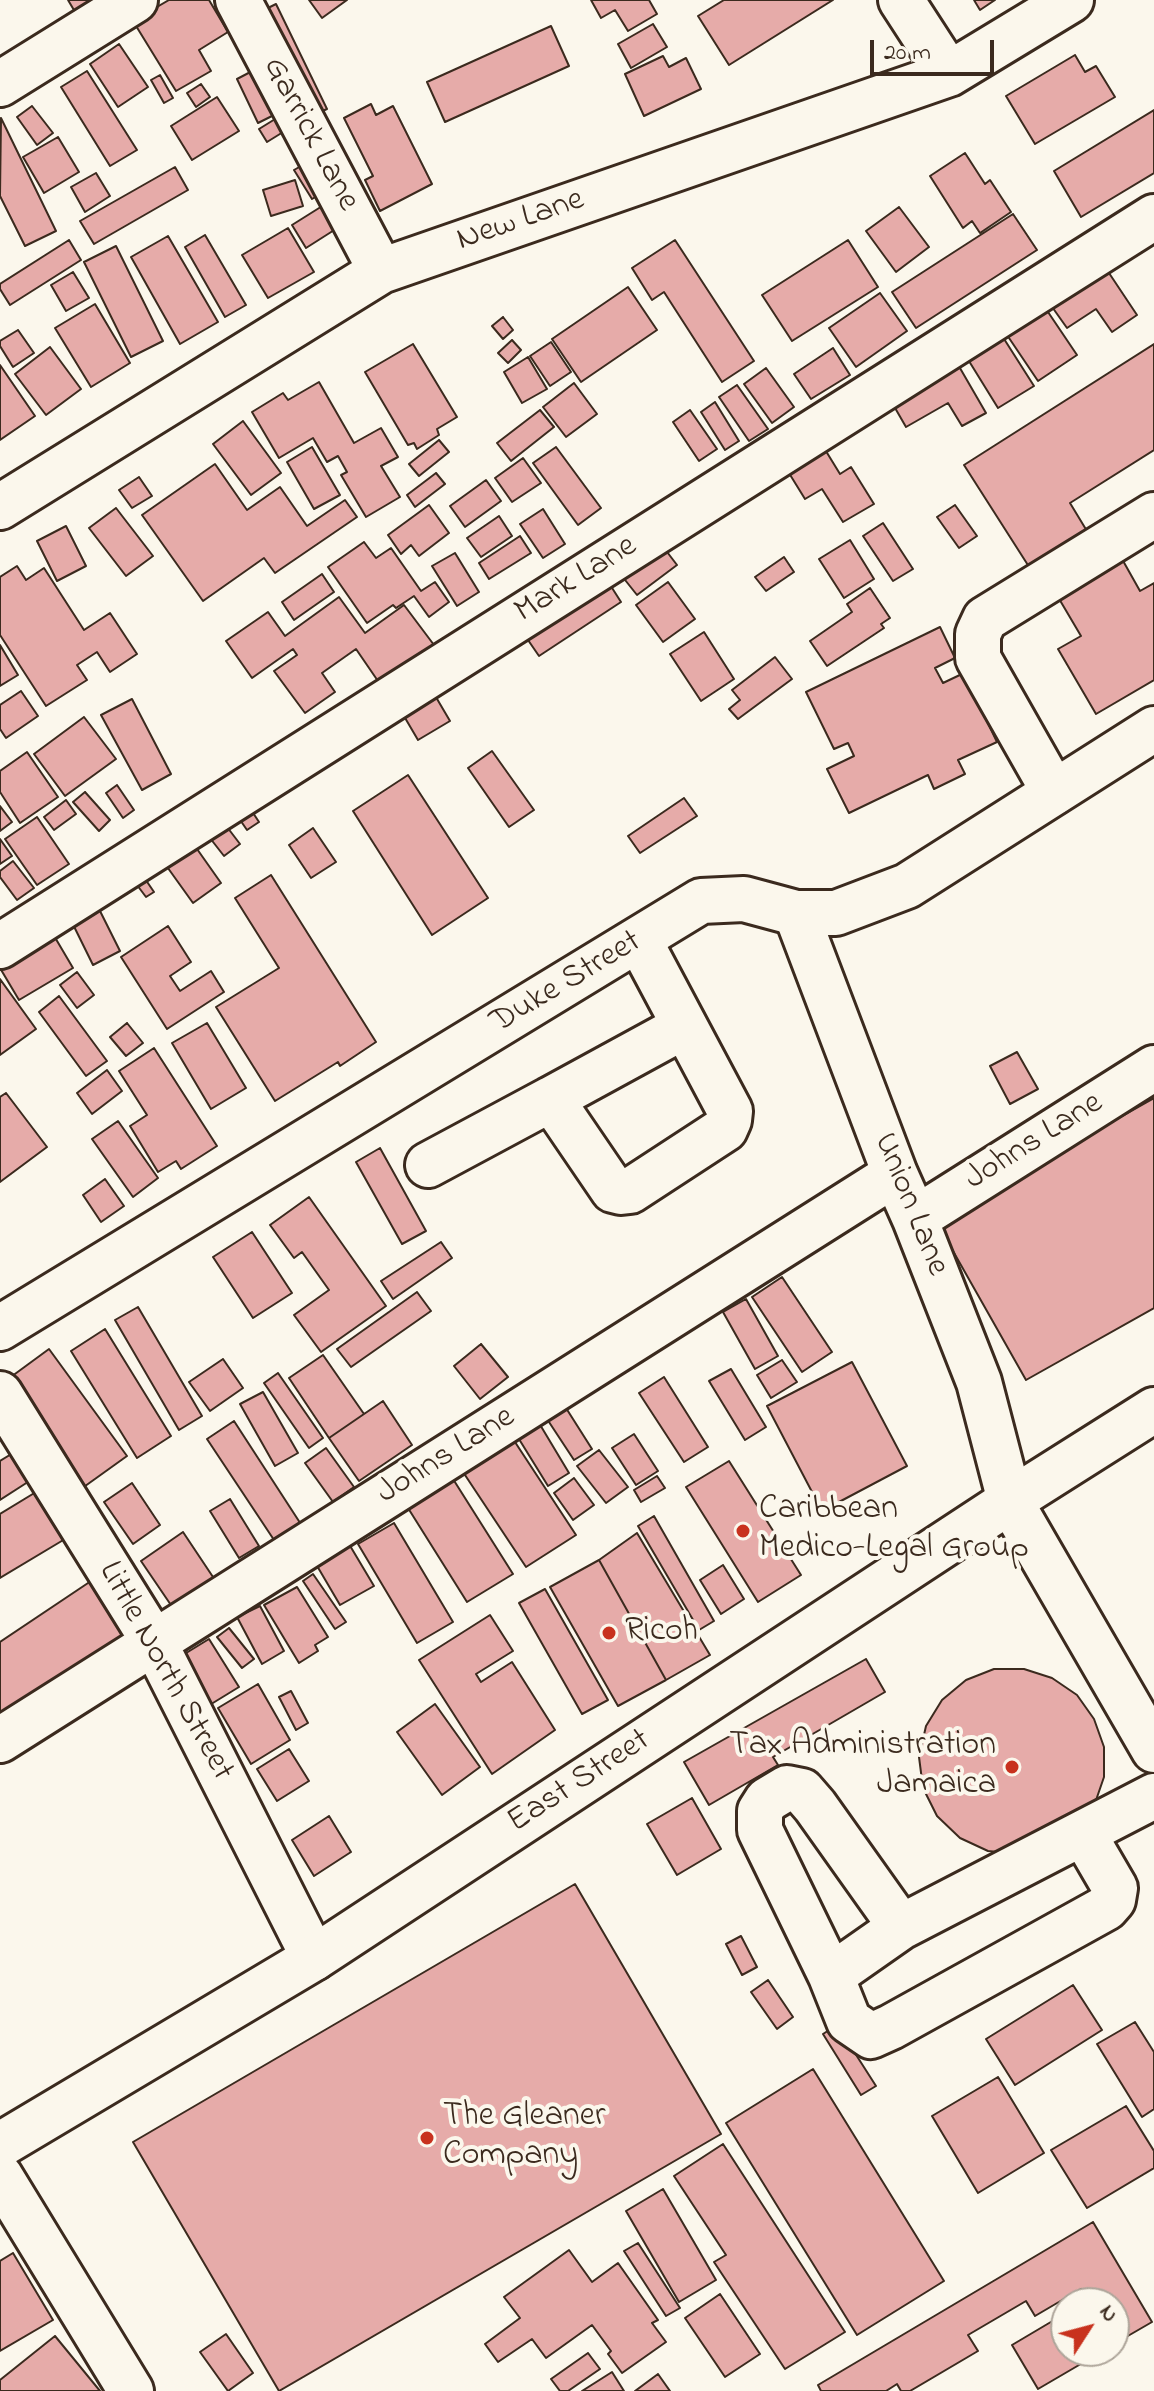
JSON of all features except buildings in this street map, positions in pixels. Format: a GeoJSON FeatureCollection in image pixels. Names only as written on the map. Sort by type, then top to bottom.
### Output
{"type":"FeatureCollection","features":[{"type":"Feature","properties":{"kind":"street"},"geometry":{"type":"LineString","coordinates":[[0,84],[135,0]]}},
{"type":"Feature","properties":{"kind":"street","name":"Garrick Lane"},"geometry":{"type":"LineString","coordinates":[[238,0],[381,271]]}},
{"type":"Feature","properties":{"kind":"street"},"geometry":{"type":"LineString","coordinates":[[901,0],[949,74]]}},
{"type":"Feature","properties":{"kind":"street","name":"New Lane"},"geometry":{"type":"LineString","coordinates":[[0,507],[381,271],[949,74],[1071,0]]}},
{"type":"Feature","properties":{"kind":"street","name":"Mark Lane"},"geometry":{"type":"LineString","coordinates":[[0,946],[1154,217]]}},
{"type":"Feature","properties":{"kind":"street"},"geometry":{"type":"LineString","coordinates":[[1054,792],[978,658],[978,634],[985,619],[1154,515]]}},
{"type":"Feature","properties":{"kind":"street","name":"Duke Street"},"geometry":{"type":"LineString","coordinates":[[0,1328],[701,901],[744,899],[796,913],[836,913],[907,886],[1154,729]]}},
{"type":"Feature","properties":{"kind":"street","name":"Union Lane"},"geometry":{"type":"LineString","coordinates":[[796,913],[895,1174],[979,1382],[1010,1501],[1154,1750]]}},
{"type":"Feature","properties":{"kind":"street"},"geometry":{"type":"LineString","coordinates":[[551,1099],[613,1190],[621,1192],[630,1191],[725,1129],[730,1111],[639,940]]}},
{"type":"Feature","properties":{"kind":"street"},"geometry":{"type":"LineString","coordinates":[[428,1165],[683,1027]]}},
{"type":"Feature","properties":{"kind":"street","name":"Johns Lane"},"geometry":{"type":"LineString","coordinates":[[915,1219],[1154,1068]]}},
{"type":"Feature","properties":{"kind":"street","name":"Johns Lane"},"geometry":{"type":"LineString","coordinates":[[0,1740],[895,1174]]}},
{"type":"Feature","properties":{"kind":"street","name":"Little North Street"},"geometry":{"type":"LineString","coordinates":[[0,1394],[154,1642],[314,1958]]}},
{"type":"Feature","properties":{"kind":"street","name":"East Street"},"geometry":{"type":"LineString","coordinates":[[0,2145],[314,1958],[1010,1501],[1154,1410]]}},
{"type":"Feature","properties":{"kind":"street"},"geometry":{"type":"LineString","coordinates":[[901,1927],[802,1791],[787,1788],[767,1800],[760,1811],[760,1830],[831,1976],[849,2021],[871,2036],[1106,1908],[1113,1900],[1115,1888],[1083,1833]]}},
{"type":"Feature","properties":{"kind":"street"},"geometry":{"type":"LineString","coordinates":[[831,1976],[901,1927],[1154,1796]]}},
{"type":"Feature","properties":{"kind":"street"},"geometry":{"type":"LineString","coordinates":[[0,2176],[131,2391]]}},
{"type":"Feature","properties":{"kind":"place","name":"Caribbean Medico-Legal Group"},"geometry":{"type":"Point","coordinates":[743,1531]}},
{"type":"Feature","properties":{"kind":"place","name":"Ricoh"},"geometry":{"type":"Point","coordinates":[609,1633]}},
{"type":"Feature","properties":{"kind":"place","name":"Tax Administration Jamaica"},"geometry":{"type":"Point","coordinates":[1012,1767]}},
{"type":"Feature","properties":{"kind":"place","name":"The Gleaner Company"},"geometry":{"type":"Point","coordinates":[427,2138]}}]}
